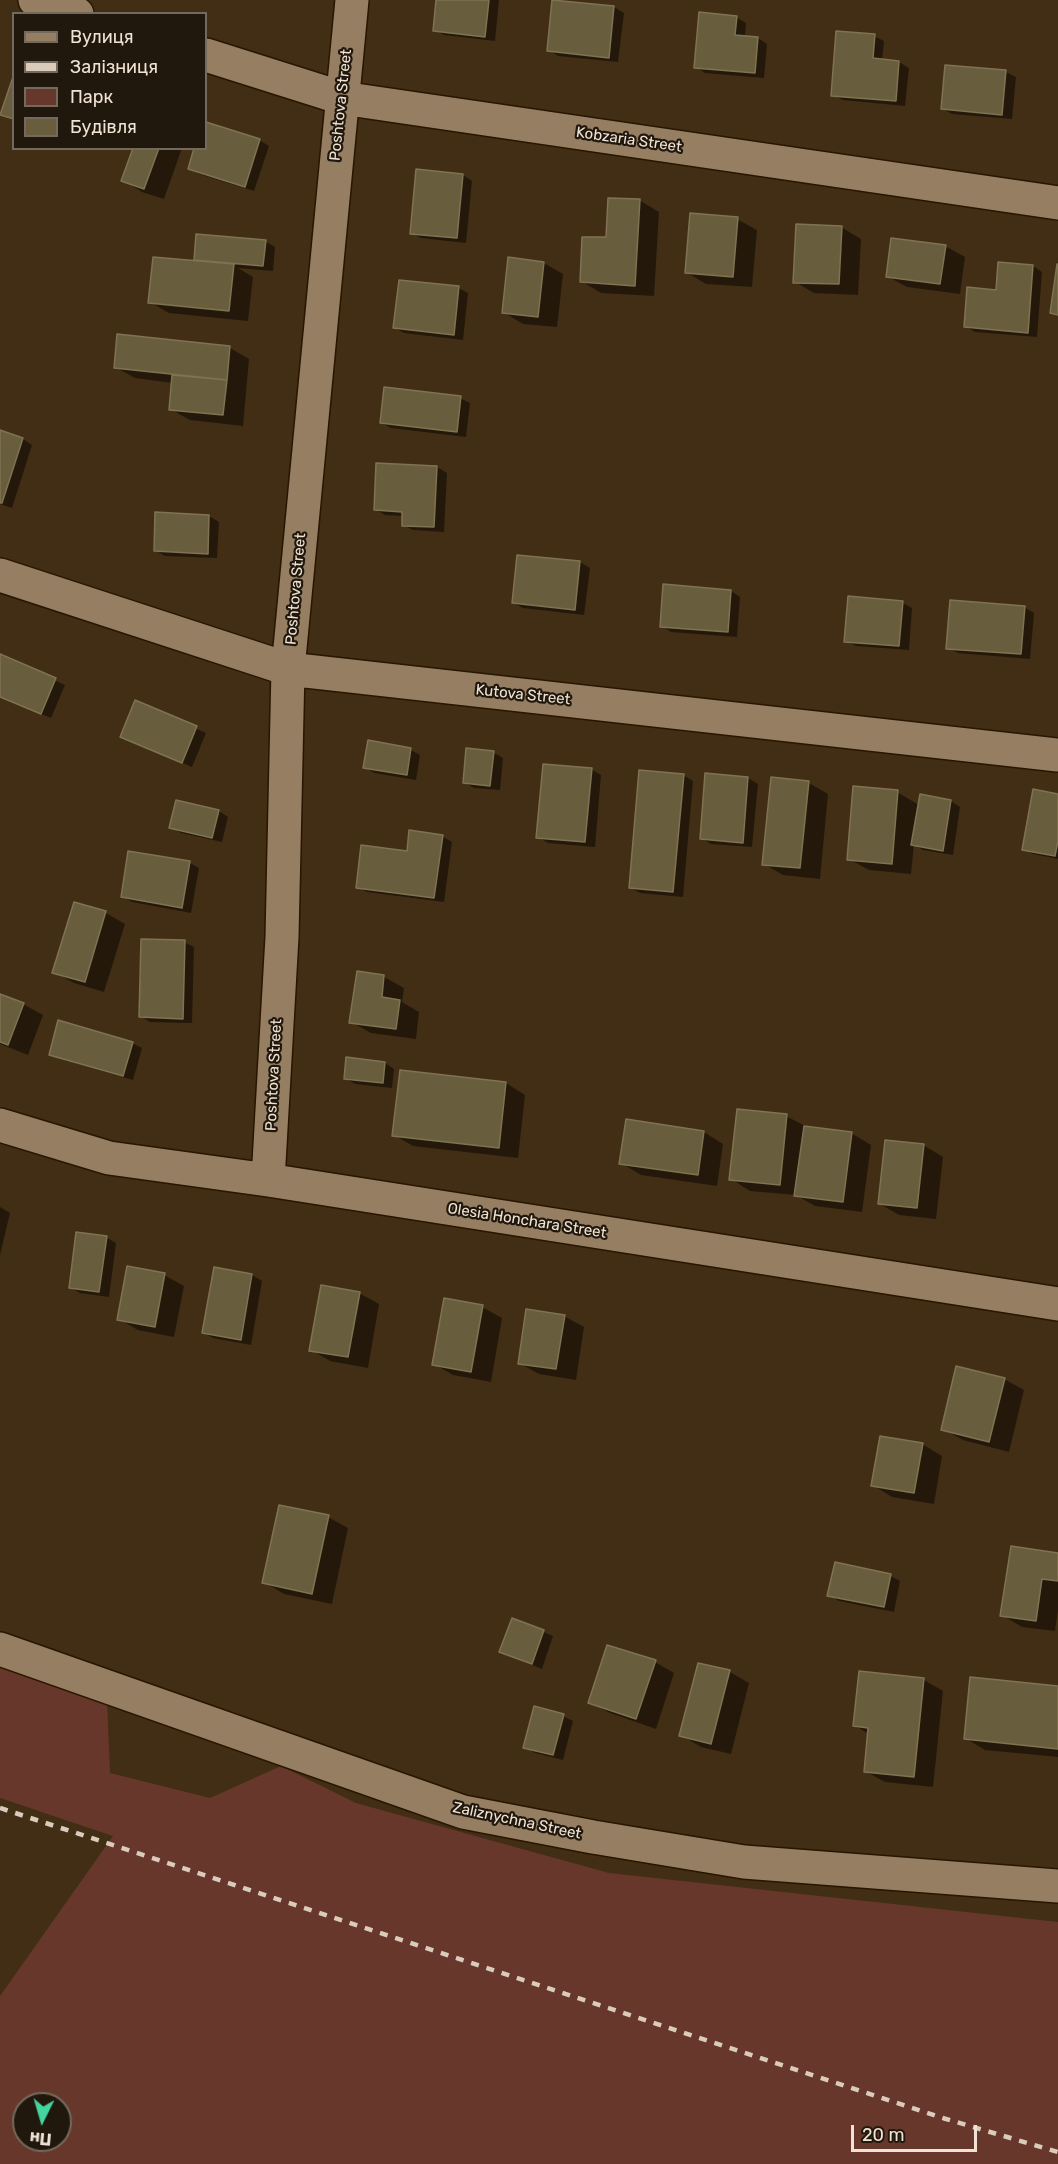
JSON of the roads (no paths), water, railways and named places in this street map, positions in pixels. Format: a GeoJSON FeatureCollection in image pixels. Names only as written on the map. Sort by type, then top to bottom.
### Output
{"type":"FeatureCollection","features":[{"type":"Feature","properties":{"kind":"street"},"geometry":{"type":"LineString","coordinates":[[35,0],[71,12]]}},
{"type":"Feature","properties":{"kind":"street","name":"Poshtova Street"},"geometry":{"type":"LineString","coordinates":[[268,1180],[282,937],[288,669],[352,0]]}},
{"type":"Feature","properties":{"kind":"street","name":"Kobzaria Street"},"geometry":{"type":"LineString","coordinates":[[207,55],[342,98],[1058,203]]}},
{"type":"Feature","properties":{"kind":"street","name":"Kutova Street"},"geometry":{"type":"LineString","coordinates":[[0,575],[288,669],[1058,755]]}},
{"type":"Feature","properties":{"kind":"street","name":"Olesia Honchara Street"},"geometry":{"type":"LineString","coordinates":[[0,1125],[109,1158],[268,1180],[1058,1304]]}},
{"type":"Feature","properties":{"kind":"street","name":"Zaliznychna Street"},"geometry":{"type":"LineString","coordinates":[[0,1649],[463,1812],[593,1838],[744,1862],[1058,1886]]}},
{"type":"Feature","properties":{"kind":"railway"},"geometry":{"type":"LineString","coordinates":[[0,1808],[946,2119],[1058,2152]]}}]}
